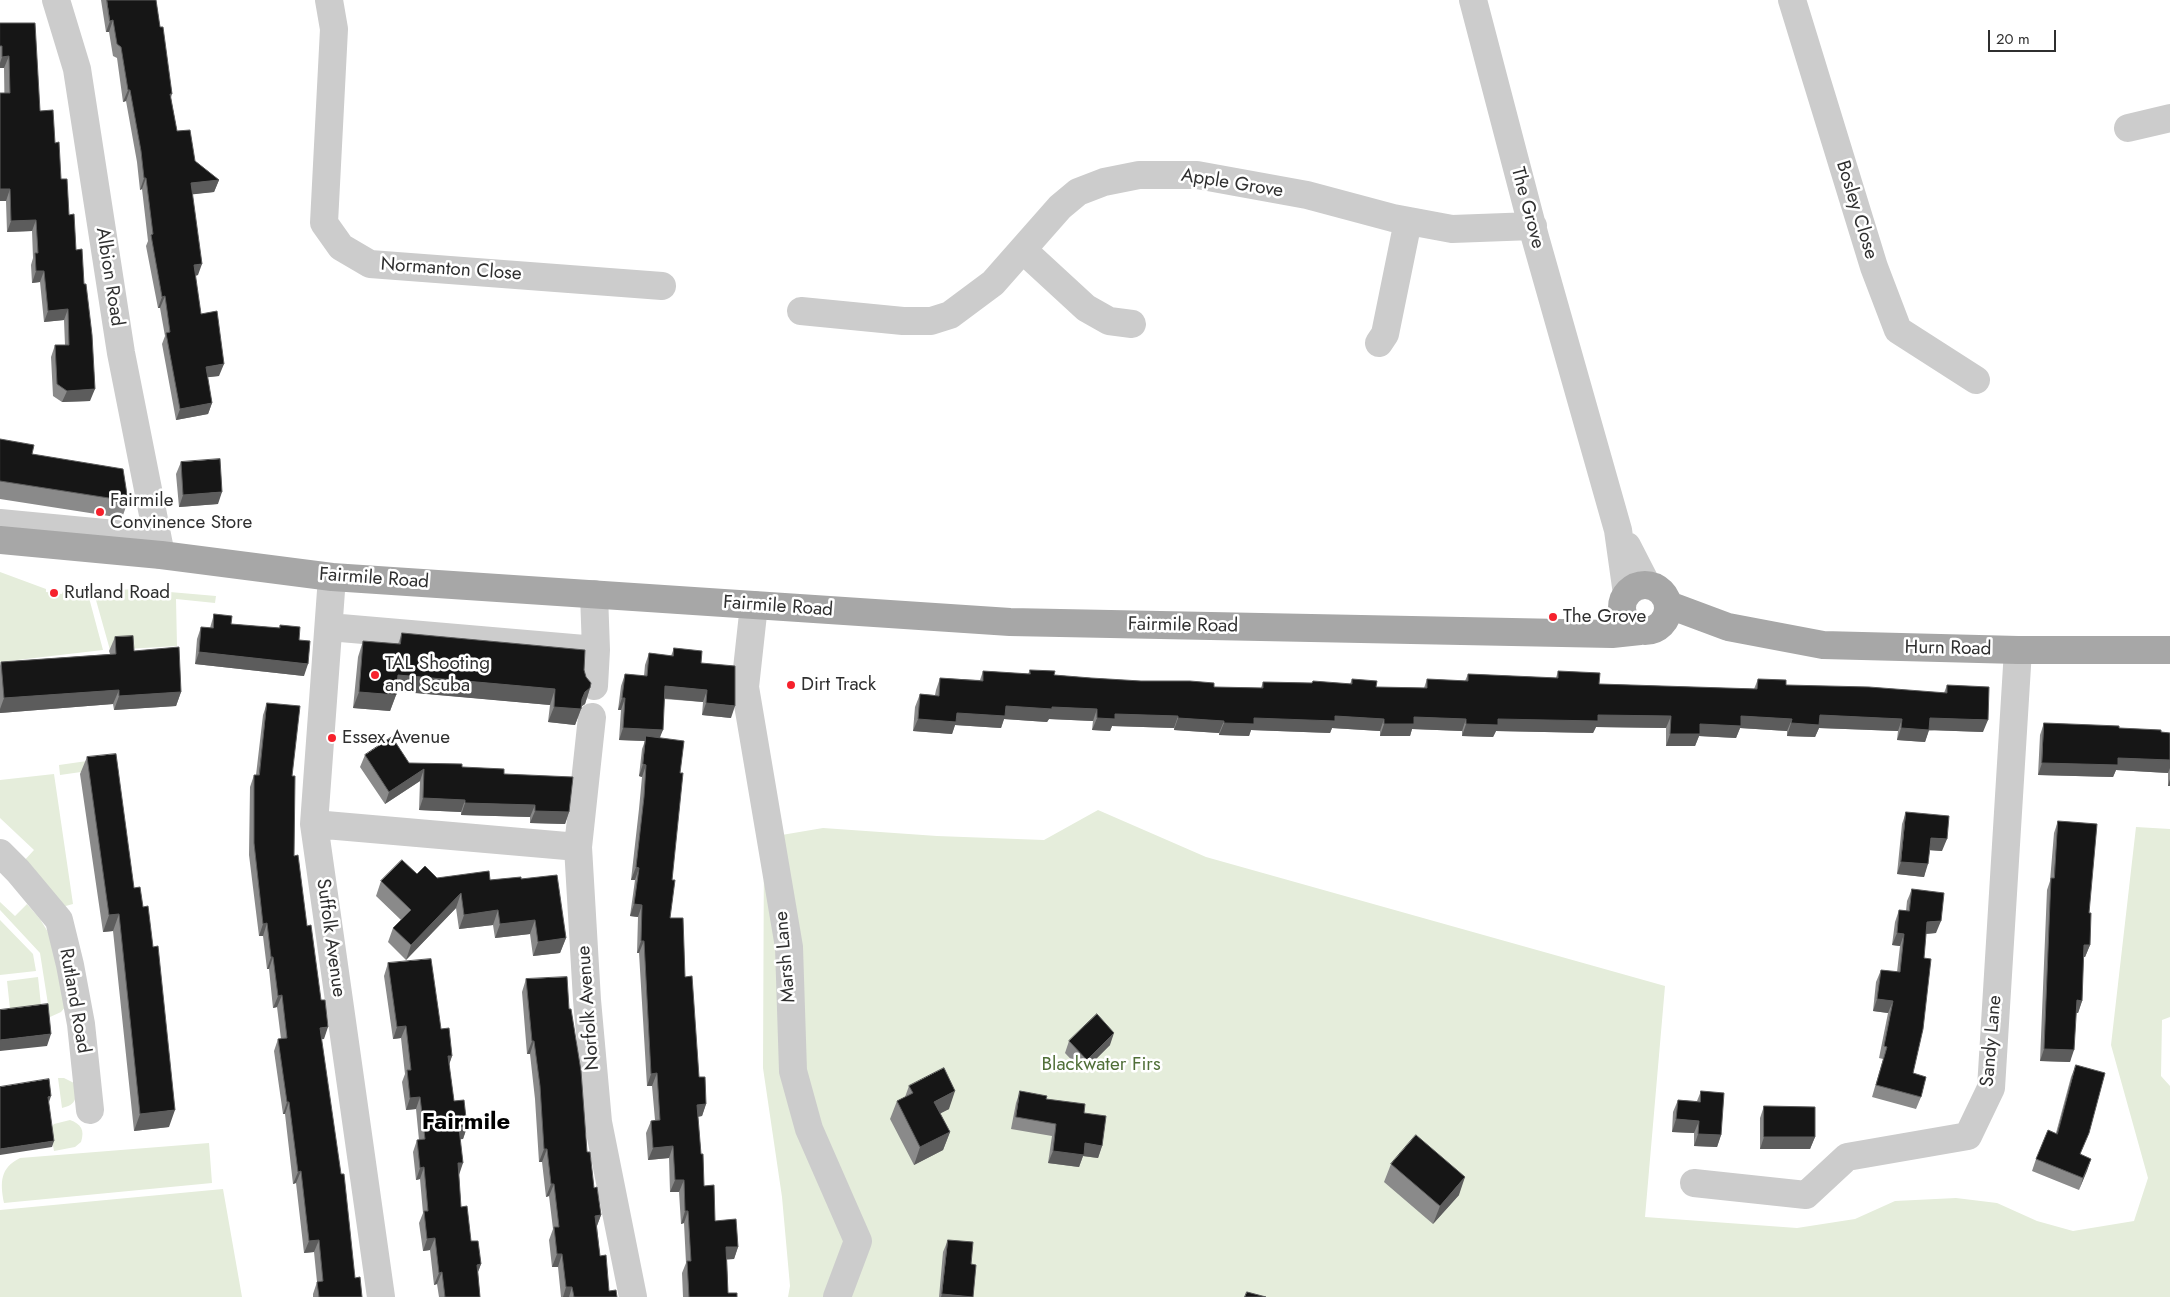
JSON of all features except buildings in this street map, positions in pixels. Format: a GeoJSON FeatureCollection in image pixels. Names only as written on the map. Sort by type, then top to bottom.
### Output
{"type":"FeatureCollection","features":[{"type":"Feature","properties":{"kind":"main road","name":"Fairmile Road"},"geometry":{"type":"LineString","coordinates":[[0,540],[159,546],[332,577],[1010,622],[1612,634],[1656,621]]}},
{"type":"Feature","properties":{"kind":"main road"},"geometry":{"type":"LineString","coordinates":[[1655,587],[1662,591],[1656,621],[1627,623],[1632,596],[1655,587]]}},
{"type":"Feature","properties":{"kind":"main road","name":"Fairmile Road"},"geometry":{"type":"LineString","coordinates":[[1559,633],[1632,596]]}},
{"type":"Feature","properties":{"kind":"main road","name":"Hurn Road"},"geometry":{"type":"LineString","coordinates":[[1656,621],[1728,627],[1823,645],[2018,650],[2170,650]]}},
{"type":"Feature","properties":{"kind":"street","name":"Albion Road"},"geometry":{"type":"LineString","coordinates":[[56,0],[77,69],[121,353],[159,546]]}},
{"type":"Feature","properties":{"kind":"street","name":"Normanton Close"},"geometry":{"type":"LineString","coordinates":[[329,0],[334,29],[324,222],[341,247],[370,264],[647,278]]}},
{"type":"Feature","properties":{"kind":"street","name":"The Grove"},"geometry":{"type":"LineString","coordinates":[[1474,0],[1533,226],[1618,530],[1632,596]]}},
{"type":"Feature","properties":{"kind":"street","name":"Bosley Close"},"geometry":{"type":"LineString","coordinates":[[1792,0],[1874,266],[1898,330],[1976,380]]}},
{"type":"Feature","properties":{"kind":"street"},"geometry":{"type":"LineString","coordinates":[[2128,128],[2170,118]]}},
{"type":"Feature","properties":{"kind":"street","name":"Apple Grove"},"geometry":{"type":"LineString","coordinates":[[801,310],[903,321],[931,321],[950,315],[993,283],[1060,207],[1078,192],[1104,182],[1139,175],[1197,175],[1307,196],[1408,221],[1452,229],[1533,226]]}},
{"type":"Feature","properties":{"kind":"street"},"geometry":{"type":"LineString","coordinates":[[1379,343],[1385,334],[1408,221]]}},
{"type":"Feature","properties":{"kind":"street"},"geometry":{"type":"LineString","coordinates":[[1023,250],[1086,308],[1109,321],[1132,324]]}},
{"type":"Feature","properties":{"kind":"street"},"geometry":{"type":"LineString","coordinates":[[0,522],[159,546]]}},
{"type":"Feature","properties":{"kind":"street","name":"Suffolk Avenue"},"geometry":{"type":"LineString","coordinates":[[332,577],[314,824],[381,1297]]}},
{"type":"Feature","properties":{"kind":"street"},"geometry":{"type":"LineString","coordinates":[[594,594],[596,650],[594,686]]}},
{"type":"Feature","properties":{"kind":"street","name":"Marsh Lane"},"geometry":{"type":"LineString","coordinates":[[754,605],[745,687],[789,948],[793,1071],[809,1129],[858,1241],[837,1297]]}},
{"type":"Feature","properties":{"kind":"street"},"geometry":{"type":"LineString","coordinates":[[329,627],[596,650]]}},
{"type":"Feature","properties":{"kind":"street","name":"Sandy Lane"},"geometry":{"type":"LineString","coordinates":[[1694,1183],[1806,1195],[1847,1157],[1968,1136],[1991,1088],[2018,650]]}},
{"type":"Feature","properties":{"kind":"street","name":"Norfolk Avenue"},"geometry":{"type":"LineString","coordinates":[[592,717],[578,847],[587,1000],[598,1122],[633,1297]]}},
{"type":"Feature","properties":{"kind":"street"},"geometry":{"type":"LineString","coordinates":[[314,824],[578,847]]}},
{"type":"Feature","properties":{"kind":"street","name":"Rutland Road"},"geometry":{"type":"LineString","coordinates":[[0,854],[18,871],[58,920],[70,965],[81,1024],[90,1110]]}},
{"type":"Feature","properties":{"kind":"green space"},"geometry":{"type":"Polygon","coordinates":[[[0,572],[46,589],[46,592],[62,594],[63,591],[88,594],[103,650],[0,662],[0,572]]]}},
{"type":"Feature","properties":{"kind":"green space"},"geometry":{"type":"Polygon","coordinates":[[[135,589],[216,596],[215,603],[176,599],[177,646],[110,650],[94,593],[97,591],[135,589]]]}},
{"type":"Feature","properties":{"kind":"green space"},"geometry":{"type":"Polygon","coordinates":[[[108,758],[109,768],[60,775],[59,765],[108,758]]]}},
{"type":"Feature","properties":{"kind":"green space"},"geometry":{"type":"Polygon","coordinates":[[[54,774],[73,904],[62,907],[22,863],[34,850],[0,818],[0,780],[54,774]]]}},
{"type":"Feature","properties":{"kind":"green space","name":"Blackwater Firs"},"geometry":{"type":"Polygon","coordinates":[[[1098,810],[1206,857],[1665,986],[1645,1217],[1797,1228],[1855,1219],[1895,1201],[1956,1198],[1997,1203],[2037,1221],[2073,1231],[2134,1221],[2148,1178],[2111,1045],[2136,827],[2170,829],[2170,1017],[2162,1020],[2161,1076],[2170,1086],[2170,1297],[788,1297],[790,1286],[782,1197],[763,1068],[764,838],[823,828],[937,836],[1044,840],[1098,810]]]}},
{"type":"Feature","properties":{"kind":"green space"},"geometry":{"type":"Polygon","coordinates":[[[0,902],[15,916],[27,904],[40,919],[51,937],[66,1006],[61,1012],[50,1017],[40,953],[0,910],[0,902]]]}},
{"type":"Feature","properties":{"kind":"green space"},"geometry":{"type":"Polygon","coordinates":[[[0,920],[33,954],[36,971],[0,975],[0,920]]]}},
{"type":"Feature","properties":{"kind":"green space"},"geometry":{"type":"Polygon","coordinates":[[[38,977],[42,1015],[11,1018],[7,981],[38,977]]]}},
{"type":"Feature","properties":{"kind":"green space"},"geometry":{"type":"Polygon","coordinates":[[[58,1078],[64,1078],[74,1083],[76,1096],[71,1105],[67,1107],[62,1108],[58,1078]]]}},
{"type":"Feature","properties":{"kind":"green space"},"geometry":{"type":"Polygon","coordinates":[[[70,1120],[77,1123],[81,1128],[83,1134],[81,1142],[75,1147],[54,1151],[50,1129],[54,1124],[70,1120]]]}},
{"type":"Feature","properties":{"kind":"green space"},"geometry":{"type":"Polygon","coordinates":[[[209,1143],[212,1183],[4,1203],[3,1176],[8,1166],[20,1158],[209,1143]]]}},
{"type":"Feature","properties":{"kind":"green space"},"geometry":{"type":"Polygon","coordinates":[[[223,1189],[242,1297],[0,1297],[0,1210],[223,1189]]]}},
{"type":"Feature","properties":{"kind":"place","name":"Fairmile Convinence Store"},"geometry":{"type":"Point","coordinates":[100,512]}},
{"type":"Feature","properties":{"kind":"place","name":"Rutland Road"},"geometry":{"type":"Point","coordinates":[54,593]}},
{"type":"Feature","properties":{"kind":"place","name":"The Grove"},"geometry":{"type":"Point","coordinates":[1553,617]}},
{"type":"Feature","properties":{"kind":"place","name":"TAL Shooting and Scuba"},"geometry":{"type":"Point","coordinates":[375,675]}},
{"type":"Feature","properties":{"kind":"place","name":"Dirt Track"},"geometry":{"type":"Point","coordinates":[791,685]}},
{"type":"Feature","properties":{"kind":"place","name":"Essex Avenue"},"geometry":{"type":"Point","coordinates":[332,738]}},
{"type":"Feature","properties":{"kind":"district","name":"Fairmile"},"geometry":{"type":"Point","coordinates":[466,1123]}}]}
